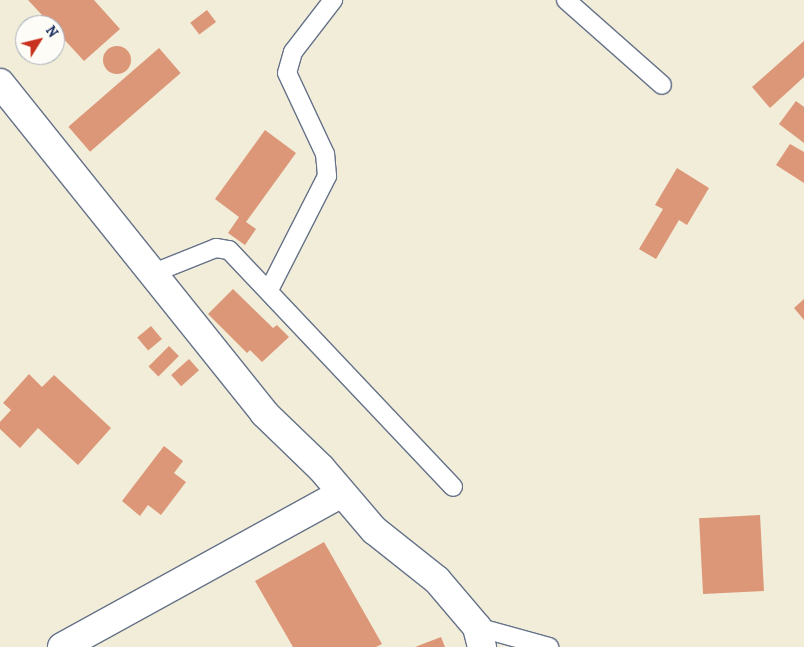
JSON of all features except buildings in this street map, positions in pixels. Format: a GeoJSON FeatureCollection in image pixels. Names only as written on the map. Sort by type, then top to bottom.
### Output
{"type":"FeatureCollection","features":[{"type":"Feature","properties":{"kind":"street"},"geometry":{"type":"LineString","coordinates":[[0,83],[264,413],[321,468],[340,494],[374,530],[437,580],[479,637]]}},
{"type":"Feature","properties":{"kind":"street"},"geometry":{"type":"LineString","coordinates":[[62,647],[340,494]]}},
{"type":"Feature","properties":{"kind":"lane"},"geometry":{"type":"LineString","coordinates":[[268,290],[327,176],[325,154],[287,73],[293,52],[333,0]]}},
{"type":"Feature","properties":{"kind":"lane"},"geometry":{"type":"LineString","coordinates":[[566,0],[662,85]]}},
{"type":"Feature","properties":{"kind":"lane"},"geometry":{"type":"LineString","coordinates":[[151,274],[216,248],[229,250],[452,487]]}},
{"type":"Feature","properties":{"kind":"lane"},"geometry":{"type":"LineString","coordinates":[[479,637],[549,647]]}}]}
